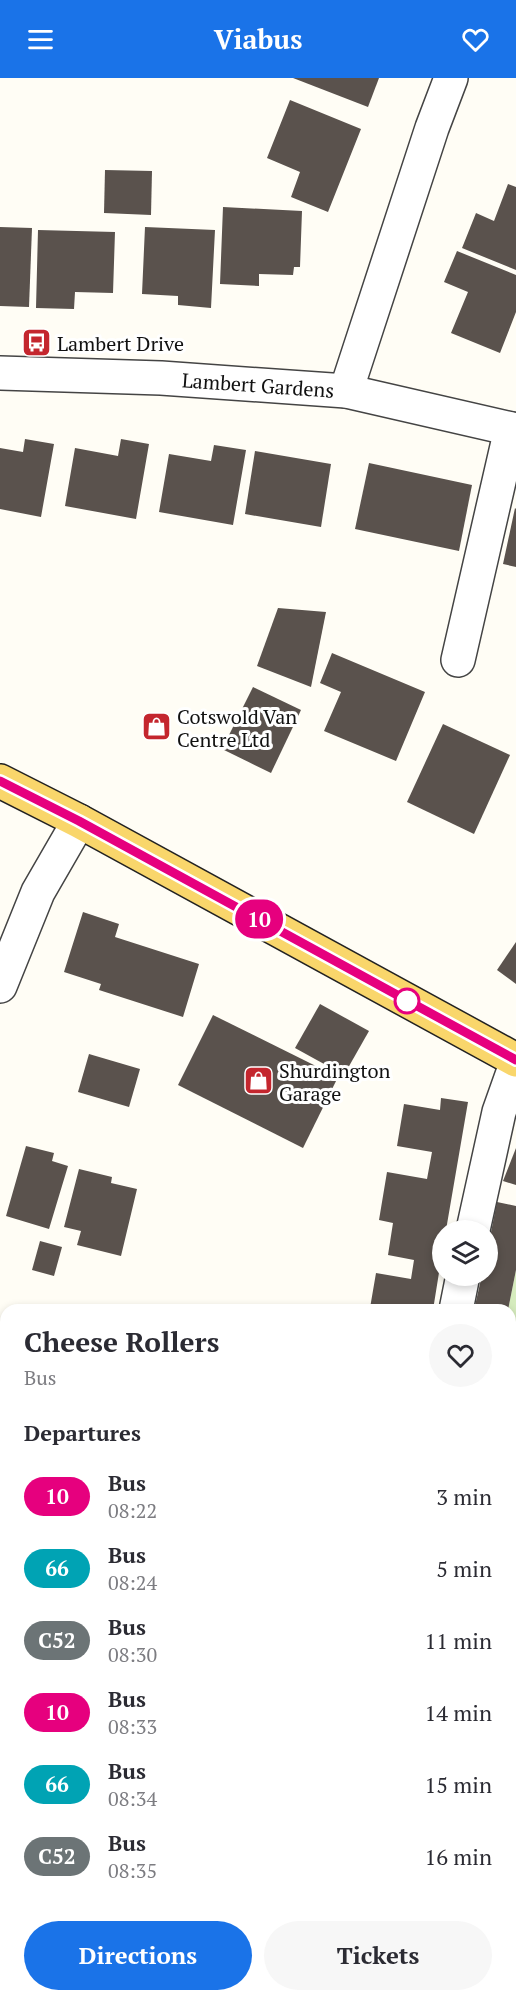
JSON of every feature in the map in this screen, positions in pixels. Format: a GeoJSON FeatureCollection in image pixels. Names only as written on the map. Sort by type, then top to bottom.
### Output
{"type":"FeatureCollection","features":[{"type":"Feature","properties":{"kind":"main road"},"geometry":{"type":"LineString","coordinates":[[0,782],[79,821],[516,1062]]}},
{"type":"Feature","properties":{"kind":"street"},"geometry":{"type":"LineString","coordinates":[[346,391],[432,128],[451,78]]}},
{"type":"Feature","properties":{"kind":"street","name":"Lambert Gardens"},"geometry":{"type":"LineString","coordinates":[[0,373],[161,378],[346,391],[514,429],[458,660]]}},
{"type":"Feature","properties":{"kind":"street"},"geometry":{"type":"LineString","coordinates":[[0,987],[38,892],[79,821]]}},
{"type":"Feature","properties":{"kind":"street"},"geometry":{"type":"LineString","coordinates":[[475,1220],[499,1112],[516,1062]]}},
{"type":"Feature","properties":{"kind":"street"},"geometry":{"type":"LineString","coordinates":[[457,1304],[461,1286]]}},
{"type":"Feature","properties":{"kind":"green space"},"geometry":{"type":"Polygon","coordinates":[[[516,1270],[516,1304],[509,1304],[516,1270]]]}},
{"type":"Feature","properties":{"kind":"building"},"geometry":{"type":"Polygon","coordinates":[[[293,78],[379,78],[368,107],[293,78]]]}},
{"type":"Feature","properties":{"kind":"building"},"geometry":{"type":"Polygon","coordinates":[[[290,100],[361,129],[328,212],[291,197],[300,172],[267,158],[290,100]]]}},
{"type":"Feature","properties":{"kind":"building"},"geometry":{"type":"Polygon","coordinates":[[[105,170],[152,171],[151,215],[104,213],[105,170]]]}},
{"type":"Feature","properties":{"kind":"building"},"geometry":{"type":"Polygon","coordinates":[[[508,184],[516,187],[516,270],[462,248],[476,213],[494,221],[508,184]]]}},
{"type":"Feature","properties":{"kind":"building"},"geometry":{"type":"Polygon","coordinates":[[[223,207],[302,211],[300,267],[294,267],[293,275],[259,274],[259,286],[220,284],[223,207]]]}},
{"type":"Feature","properties":{"kind":"building"},"geometry":{"type":"Polygon","coordinates":[[[0,227],[32,228],[29,307],[0,306],[0,227]]]}},
{"type":"Feature","properties":{"kind":"building"},"geometry":{"type":"Polygon","coordinates":[[[145,227],[215,230],[211,308],[178,305],[178,296],[142,294],[145,227]]]}},
{"type":"Feature","properties":{"kind":"building"},"geometry":{"type":"Polygon","coordinates":[[[38,230],[115,232],[113,293],[75,292],[74,309],[36,308],[38,230]]]}},
{"type":"Feature","properties":{"kind":"building"},"geometry":{"type":"Polygon","coordinates":[[[457,251],[516,275],[516,312],[500,353],[451,333],[468,292],[444,282],[457,251]]]}},
{"type":"Feature","properties":{"kind":"building"},"geometry":{"type":"Polygon","coordinates":[[[25,439],[54,444],[41,517],[0,509],[0,448],[23,452],[25,439]]]}},
{"type":"Feature","properties":{"kind":"building"},"geometry":{"type":"Polygon","coordinates":[[[121,439],[149,444],[136,519],[65,506],[75,448],[118,456],[121,439]]]}},
{"type":"Feature","properties":{"kind":"building"},"geometry":{"type":"Polygon","coordinates":[[[214,445],[246,450],[233,525],[159,512],[169,454],[211,461],[214,445]]]}},
{"type":"Feature","properties":{"kind":"building"},"geometry":{"type":"Polygon","coordinates":[[[255,451],[331,464],[321,527],[245,514],[255,451]]]}},
{"type":"Feature","properties":{"kind":"building"},"geometry":{"type":"Polygon","coordinates":[[[369,463],[472,485],[459,551],[355,529],[369,463]]]}},
{"type":"Feature","properties":{"kind":"building"},"geometry":{"type":"Polygon","coordinates":[[[516,509],[516,567],[503,564],[516,509]]]}},
{"type":"Feature","properties":{"kind":"building"},"geometry":{"type":"Polygon","coordinates":[[[278,608],[326,612],[311,687],[257,666],[278,608]]]}},
{"type":"Feature","properties":{"kind":"building"},"geometry":{"type":"Polygon","coordinates":[[[332,653],[425,692],[396,761],[324,731],[341,692],[320,683],[332,653]]]}},
{"type":"Feature","properties":{"kind":"building"},"geometry":{"type":"Polygon","coordinates":[[[253,687],[301,710],[271,773],[222,749],[253,687]]]}},
{"type":"Feature","properties":{"kind":"building"},"geometry":{"type":"Polygon","coordinates":[[[443,724],[510,755],[474,834],[407,802],[443,724]]]}},
{"type":"Feature","properties":{"kind":"building"},"geometry":{"type":"Polygon","coordinates":[[[83,912],[119,924],[115,937],[199,964],[183,1017],[99,990],[101,984],[64,972],[83,912]]]}},
{"type":"Feature","properties":{"kind":"building"},"geometry":{"type":"Polygon","coordinates":[[[516,942],[516,984],[497,970],[516,942]]]}},
{"type":"Feature","properties":{"kind":"building"},"geometry":{"type":"Polygon","coordinates":[[[320,1004],[369,1031],[344,1075],[295,1048],[320,1004]]]}},
{"type":"Feature","properties":{"kind":"building","name":"Shurdington Garage"},"geometry":{"type":"Polygon","coordinates":[[[213,1015],[338,1077],[303,1148],[178,1085],[213,1015]]]}},
{"type":"Feature","properties":{"kind":"building"},"geometry":{"type":"Polygon","coordinates":[[[89,1054],[140,1069],[129,1107],[78,1092],[89,1054]]]}},
{"type":"Feature","properties":{"kind":"building"},"geometry":{"type":"Polygon","coordinates":[[[441,1098],[468,1102],[448,1220],[432,1220],[432,1286],[437,1286],[434,1304],[371,1304],[376,1273],[411,1279],[414,1260],[388,1255],[393,1223],[379,1220],[387,1172],[427,1179],[432,1152],[397,1146],[404,1104],[440,1110],[441,1098]]]}},
{"type":"Feature","properties":{"kind":"building"},"geometry":{"type":"Polygon","coordinates":[[[26,1146],[54,1153],[52,1161],[68,1166],[49,1229],[6,1216],[26,1146]]]}},
{"type":"Feature","properties":{"kind":"building"},"geometry":{"type":"Polygon","coordinates":[[[516,1148],[516,1185],[503,1181],[516,1148]]]}},
{"type":"Feature","properties":{"kind":"building"},"geometry":{"type":"Polygon","coordinates":[[[79,1169],[112,1177],[111,1183],[137,1189],[121,1256],[77,1245],[81,1231],[64,1227],[79,1169]]]}},
{"type":"Feature","properties":{"kind":"building"},"geometry":{"type":"Polygon","coordinates":[[[497,1202],[516,1206],[516,1270],[509,1304],[475,1304],[479,1286],[498,1286],[498,1220],[493,1220],[497,1202]]]}},
{"type":"Feature","properties":{"kind":"building"},"geometry":{"type":"Polygon","coordinates":[[[40,1241],[62,1247],[54,1276],[32,1270],[40,1241]]]}},
{"type":"Feature","properties":{"kind":"bus line","name":"10"},"geometry":{"type":"LineString","coordinates":[[0,781],[79,821],[516,1060]]}},
{"type":"Feature","properties":{"kind":"place","name":"Lambert Drive"},"geometry":{"type":"Point","coordinates":[36,343]}},
{"type":"Feature","properties":{"kind":"place","name":"Cotswold Van Centre Ltd"},"geometry":{"type":"Point","coordinates":[156,727]}},
{"type":"Feature","properties":{"kind":"place","name":"Shurdington Garage"},"geometry":{"type":"Point","coordinates":[258,1081]}}]}
